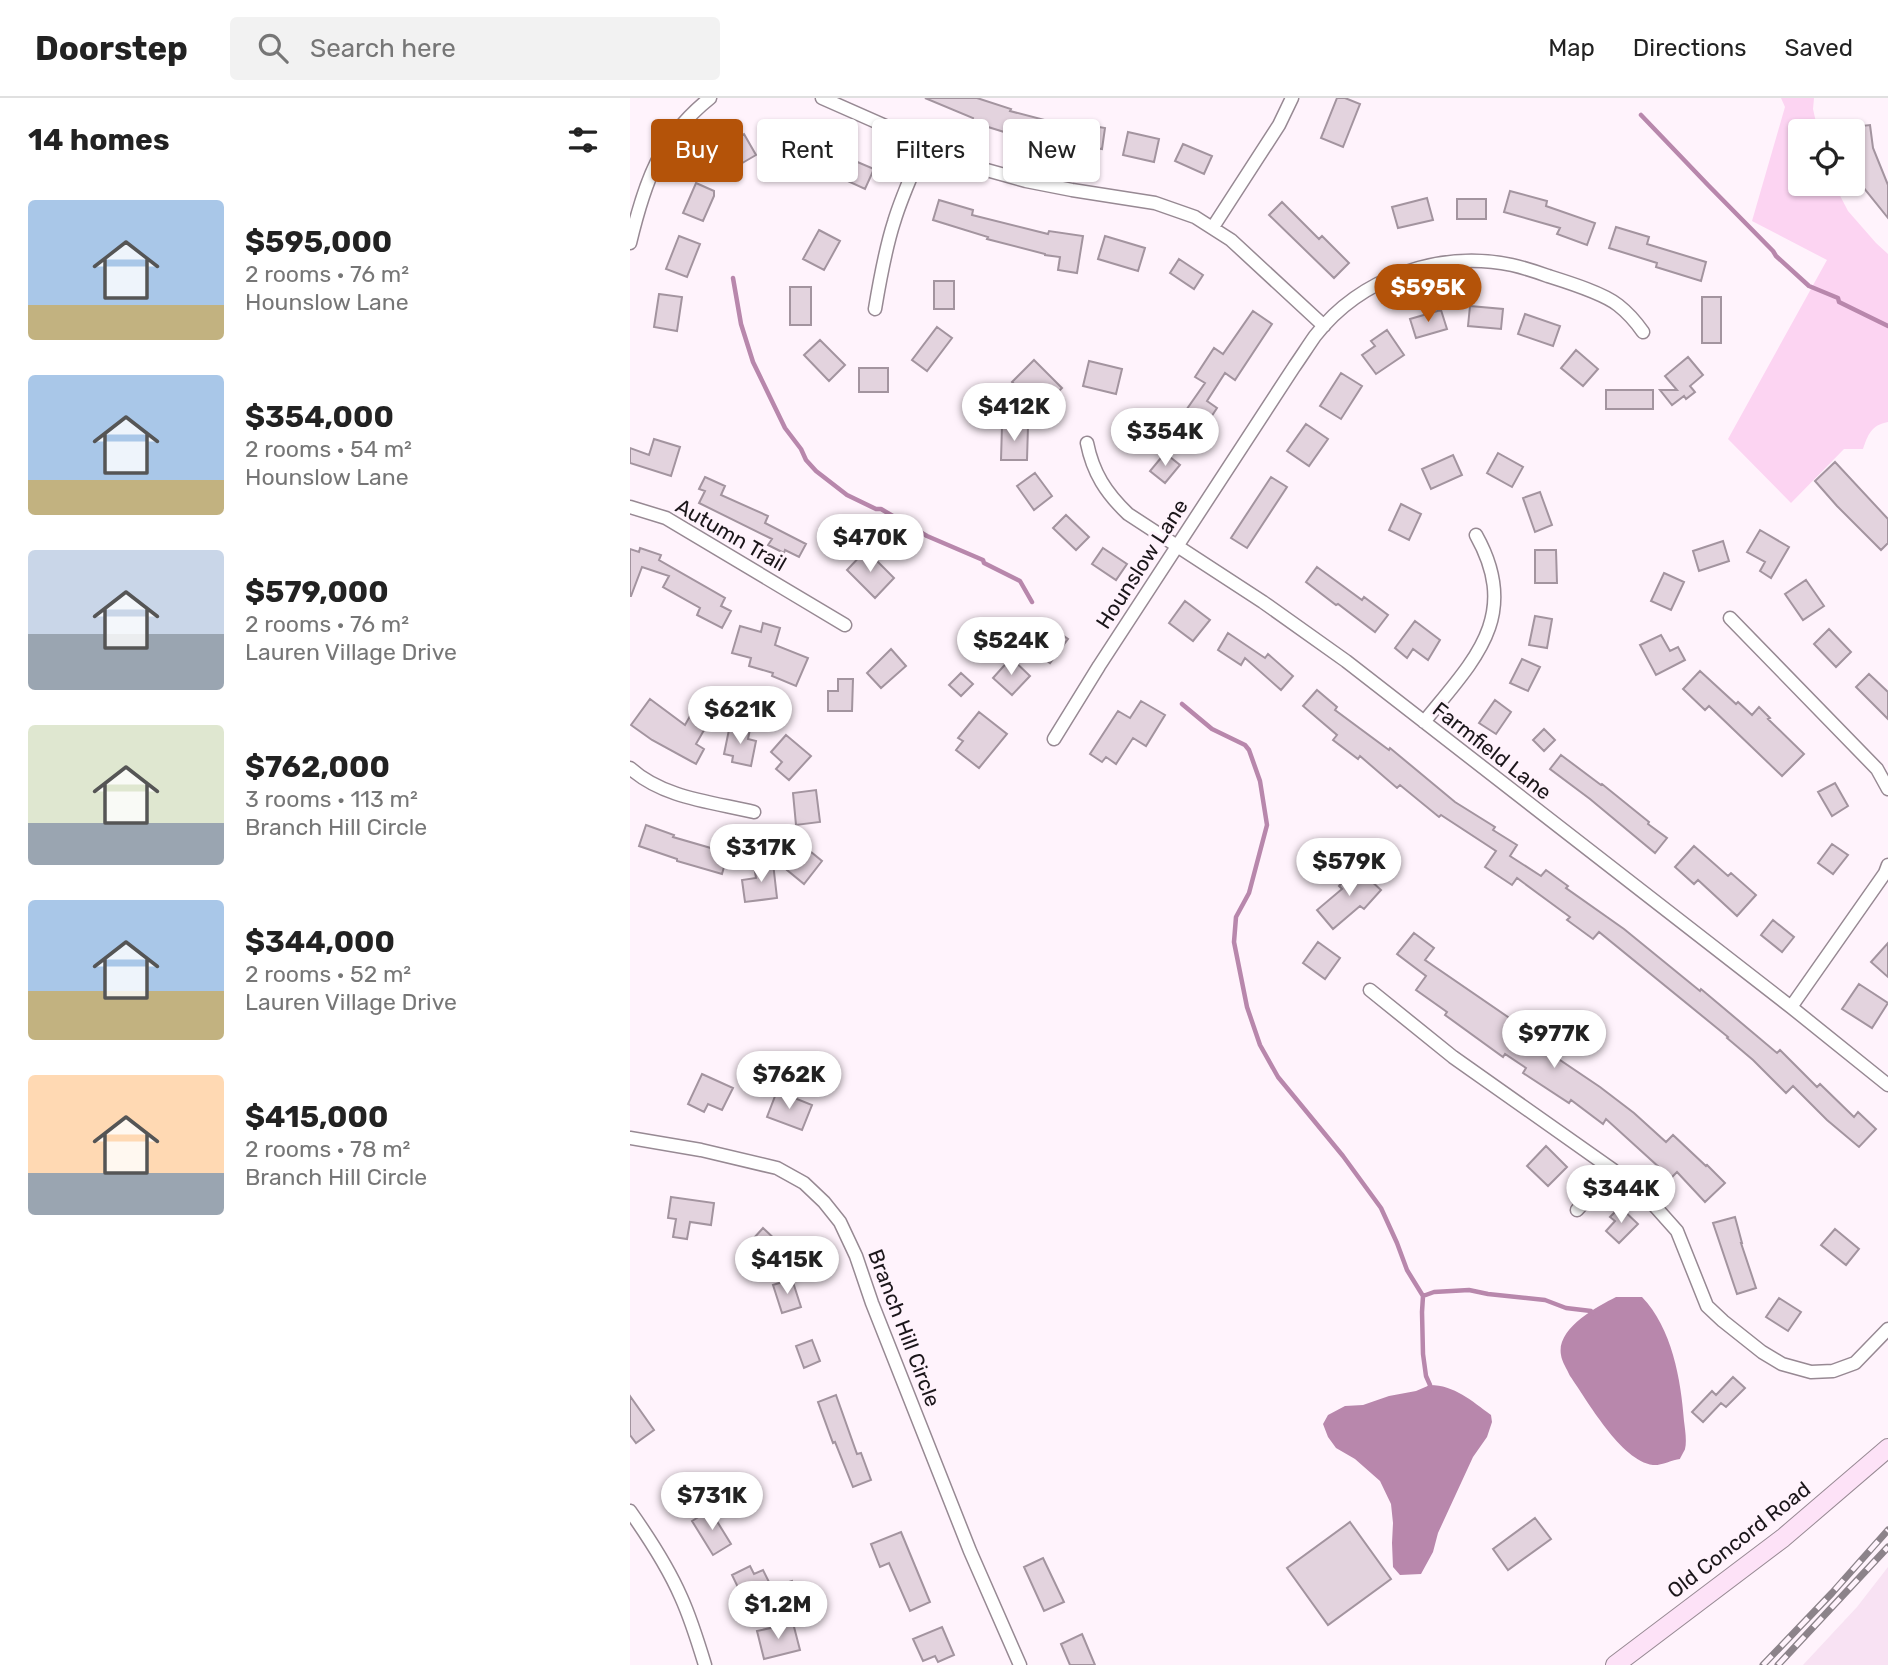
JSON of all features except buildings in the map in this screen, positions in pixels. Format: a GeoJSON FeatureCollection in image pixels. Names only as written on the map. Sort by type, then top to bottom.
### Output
{"type":"FeatureCollection","features":[{"type":"Feature","properties":{"kind":"street"},"geometry":{"type":"LineString","coordinates":[[630,243],[642,198],[657,160],[670,137],[688,116],[710,98]]}},
{"type":"Feature","properties":{"kind":"street"},"geometry":{"type":"LineString","coordinates":[[822,98],[872,120]]}},
{"type":"Feature","properties":{"kind":"street"},"geometry":{"type":"LineString","coordinates":[[1213,227],[1279,125],[1292,98]]}},
{"type":"Feature","properties":{"kind":"street"},"geometry":{"type":"LineString","coordinates":[[989,170],[1060,188],[1155,203],[1195,217],[1231,240],[1324,326]]}},
{"type":"Feature","properties":{"kind":"street"},"geometry":{"type":"LineString","coordinates":[[875,309],[893,222],[909,182]]}},
{"type":"Feature","properties":{"kind":"street","name":"Hounslow Lane"},"geometry":{"type":"LineString","coordinates":[[1054,739],[1294,367],[1324,326],[1346,305],[1394,276],[1418,267],[1468,261],[1515,266],[1608,298],[1643,332]]}},
{"type":"Feature","properties":{"kind":"street","name":"Farmfield Lane"},"geometry":{"type":"LineString","coordinates":[[1087,443],[1097,476],[1118,505],[1145,526],[1298,627],[1424,722],[1888,1085]]}},
{"type":"Feature","properties":{"kind":"street","name":"Autumn Trail"},"geometry":{"type":"LineString","coordinates":[[630,507],[666,518],[845,625]]}},
{"type":"Feature","properties":{"kind":"street"},"geometry":{"type":"LineString","coordinates":[[1424,722],[1474,659],[1485,639],[1492,617],[1493,579],[1476,534]]}},
{"type":"Feature","properties":{"kind":"street"},"geometry":{"type":"LineString","coordinates":[[1730,618],[1877,769],[1888,789]]}},
{"type":"Feature","properties":{"kind":"street"},"geometry":{"type":"LineString","coordinates":[[630,768],[660,788],[754,812]]}},
{"type":"Feature","properties":{"kind":"street"},"geometry":{"type":"LineString","coordinates":[[1791,1007],[1888,865]]}},
{"type":"Feature","properties":{"kind":"street"},"geometry":{"type":"LineString","coordinates":[[1370,990],[1453,1057],[1613,1170],[1652,1202],[1677,1231],[1707,1306],[1762,1352],[1782,1364],[1811,1372],[1833,1371],[1855,1363],[1888,1329]]}},
{"type":"Feature","properties":{"kind":"street","name":"Branch Hill Circle"},"geometry":{"type":"LineString","coordinates":[[630,1138],[701,1150],[777,1168],[804,1182],[840,1222],[856,1256],[970,1551],[1020,1665]]}},
{"type":"Feature","properties":{"kind":"street"},"geometry":{"type":"LineString","coordinates":[[1577,1210],[1613,1170]]}},
{"type":"Feature","properties":{"kind":"street","name":"Old Concord Road"},"geometry":{"type":"LineString","coordinates":[[1615,1665],[1783,1538],[1888,1448]]}},
{"type":"Feature","properties":{"kind":"street"},"geometry":{"type":"LineString","coordinates":[[630,1511],[681,1596],[705,1665]]}},
{"type":"Feature","properties":{"kind":"shaded area"},"geometry":{"type":"Polygon","coordinates":[[[1781,98],[1814,98],[1815,119],[1788,119],[1788,196],[1840,196],[1848,211],[1888,254],[1888,422],[1874,428],[1863,449],[1844,449],[1791,503],[1728,439],[1827,260],[1752,221],[1785,107],[1781,98]]]}},
{"type":"Feature","properties":{"kind":"shaded area"},"geometry":{"type":"Polygon","coordinates":[[[1616,1297],[1642,1297],[1668,1339],[1677,1372],[1685,1431],[1685,1449],[1680,1459],[1653,1465],[1629,1453],[1595,1414],[1562,1360],[1561,1345],[1571,1328],[1588,1313],[1616,1297]]]}},
{"type":"Feature","properties":{"kind":"shaded area"},"geometry":{"type":"Polygon","coordinates":[[[1430,1385],[1447,1388],[1462,1395],[1491,1415],[1492,1422],[1487,1437],[1473,1457],[1421,1574],[1400,1575],[1393,1567],[1391,1504],[1380,1481],[1355,1459],[1336,1448],[1323,1424],[1328,1415],[1345,1406],[1363,1405],[1430,1385]]]}},
{"type":"Feature","properties":{"kind":"shaded area"},"geometry":{"type":"Polygon","coordinates":[[[1888,1567],[1888,1665],[1803,1665],[1857,1607],[1888,1567]]]}},
{"type":"Feature","properties":{"kind":"waterway"},"geometry":{"type":"LineString","coordinates":[[1641,115],[1776,256],[1809,286],[1838,298],[1839,302],[1888,326]]}},
{"type":"Feature","properties":{"kind":"waterway"},"geometry":{"type":"LineString","coordinates":[[733,278],[741,324],[753,362],[785,428],[816,471],[847,495],[881,509],[927,536],[983,560],[984,563],[1020,581],[1032,602]]}},
{"type":"Feature","properties":{"kind":"waterway"},"geometry":{"type":"LineString","coordinates":[[1182,704],[1212,729],[1245,745],[1249,750],[1260,781],[1267,825],[1249,893],[1236,917],[1234,942],[1247,1007],[1260,1045],[1278,1077],[1343,1156],[1381,1208],[1407,1270],[1423,1296],[1423,1354],[1429,1391]]}},
{"type":"Feature","properties":{"kind":"waterway"},"geometry":{"type":"LineString","coordinates":[[1423,1296],[1434,1292],[1469,1290],[1545,1300],[1566,1308],[1593,1313]]}},
{"type":"Feature","properties":{"kind":"railway"},"geometry":{"type":"LineString","coordinates":[[1763,1665],[1888,1530]]}},
{"type":"Feature","properties":{"kind":"railway"},"geometry":{"type":"LineString","coordinates":[[1778,1665],[1888,1547]]}}]}
